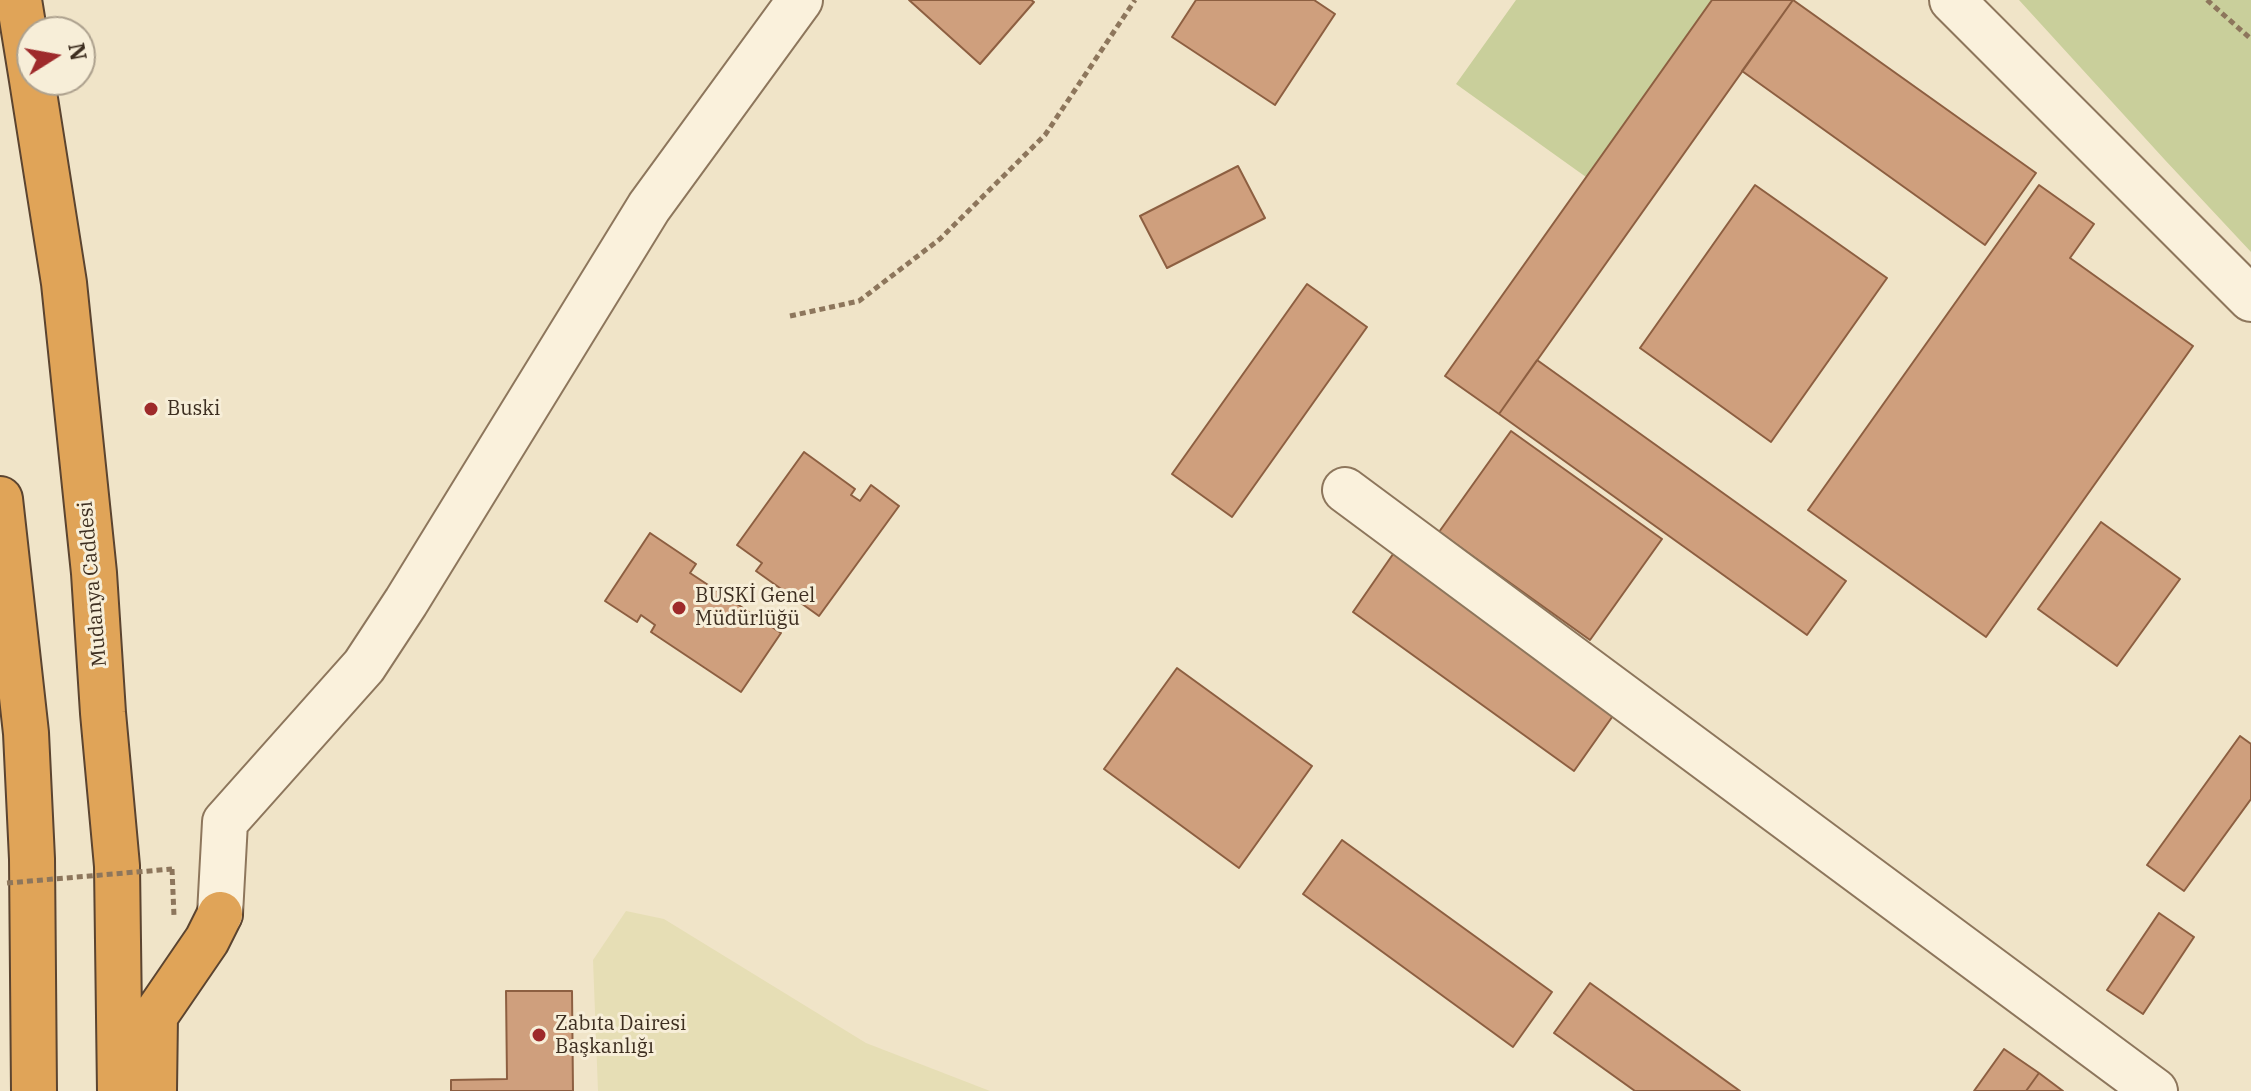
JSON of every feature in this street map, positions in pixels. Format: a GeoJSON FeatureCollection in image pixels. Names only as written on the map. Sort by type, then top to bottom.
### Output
{"type":"FeatureCollection","features":[{"type":"Feature","properties":{"kind":"highway","name":"Mudanya Caddesi"},"geometry":{"type":"LineString","coordinates":[[35,96],[64,283],[94,573],[117,866],[120,1091]]}},
{"type":"Feature","properties":{"kind":"highway"},"geometry":{"type":"LineString","coordinates":[[0,499],[26,733],[32,859],[34,1091]]}},
{"type":"Feature","properties":{"kind":"highway"},"geometry":{"type":"LineString","coordinates":[[154,1091],[155,1016],[207,940],[220,914]]}},
{"type":"Feature","properties":{"kind":"street"},"geometry":{"type":"LineString","coordinates":[[220,914],[225,822],[364,666],[649,207],[800,0]]}},
{"type":"Feature","properties":{"kind":"street"},"geometry":{"type":"LineString","coordinates":[[1952,0],[2251,299]]}},
{"type":"Feature","properties":{"kind":"street"},"geometry":{"type":"LineString","coordinates":[[1345,490],[2155,1091]]}},
{"type":"Feature","properties":{"kind":"path"},"geometry":{"type":"LineString","coordinates":[[790,316],[859,301],[940,239],[1045,135],[1135,0]]}},
{"type":"Feature","properties":{"kind":"path"},"geometry":{"type":"LineString","coordinates":[[2207,0],[2251,39]]}},
{"type":"Feature","properties":{"kind":"path"},"geometry":{"type":"LineString","coordinates":[[7,883],[172,869],[174,930]]}},
{"type":"Feature","properties":{"kind":"shaded area"},"geometry":{"type":"Polygon","coordinates":[[[626,911],[664,919],[866,1043],[990,1091],[598,1091],[593,960],[626,911]]]}},
{"type":"Feature","properties":{"kind":"green space"},"geometry":{"type":"Polygon","coordinates":[[[1516,0],[1712,0],[1586,177],[1456,84],[1516,0]]]}},
{"type":"Feature","properties":{"kind":"green space"},"geometry":{"type":"Polygon","coordinates":[[[2019,0],[2251,0],[2251,252],[2165,160],[2019,0]]]}},
{"type":"Feature","properties":{"kind":"building"},"geometry":{"type":"Polygon","coordinates":[[[909,0],[1031,0],[1034,2],[980,64],[909,0]]]}},
{"type":"Feature","properties":{"kind":"building"},"geometry":{"type":"Polygon","coordinates":[[[1196,0],[1314,0],[1335,14],[1275,105],[1172,37],[1196,0]]]}},
{"type":"Feature","properties":{"kind":"building"},"geometry":{"type":"Polygon","coordinates":[[[1712,0],[1793,0],[1499,414],[1445,376],[1712,0]]]}},
{"type":"Feature","properties":{"kind":"building"},"geometry":{"type":"Polygon","coordinates":[[[1793,0],[2036,173],[1985,245],[1742,71],[1793,0]]]}},
{"type":"Feature","properties":{"kind":"building"},"geometry":{"type":"Polygon","coordinates":[[[1238,166],[1265,218],[1167,268],[1140,216],[1238,166]]]}},
{"type":"Feature","properties":{"kind":"building"},"geometry":{"type":"Polygon","coordinates":[[[1755,185],[1887,278],[1771,442],[1640,348],[1755,185]]]}},
{"type":"Feature","properties":{"kind":"building"},"geometry":{"type":"Polygon","coordinates":[[[2039,185],[2094,224],[2070,258],[2193,346],[1986,637],[1808,510],[2039,185]]]}},
{"type":"Feature","properties":{"kind":"building"},"geometry":{"type":"Polygon","coordinates":[[[1307,284],[1367,327],[1232,517],[1172,474],[1307,284]]]}},
{"type":"Feature","properties":{"kind":"building"},"geometry":{"type":"Polygon","coordinates":[[[1537,360],[1846,581],[1807,635],[1499,414],[1537,360]]]}},
{"type":"Feature","properties":{"kind":"building"},"geometry":{"type":"Polygon","coordinates":[[[1511,431],[1662,539],[1590,640],[1439,532],[1511,431]]]}},
{"type":"Feature","properties":{"kind":"building"},"geometry":{"type":"Polygon","coordinates":[[[804,452],[855,489],[851,495],[860,501],[871,485],[899,506],[819,616],[756,571],[762,563],[737,545],[804,452]]]}},
{"type":"Feature","properties":{"kind":"building"},"geometry":{"type":"Polygon","coordinates":[[[2101,522],[2180,579],[2117,666],[2038,609],[2101,522]]]}},
{"type":"Feature","properties":{"kind":"building","name":"BUSKİ Genel Müdürlüğü"},"geometry":{"type":"Polygon","coordinates":[[[650,533],[696,564],[690,573],[781,633],[741,692],[651,632],[655,625],[641,615],[637,622],[605,601],[650,533]]]}},
{"type":"Feature","properties":{"kind":"building"},"geometry":{"type":"Polygon","coordinates":[[[1400,544],[1622,703],[1574,771],[1353,612],[1400,544]]]}},
{"type":"Feature","properties":{"kind":"building"},"geometry":{"type":"Polygon","coordinates":[[[1177,668],[1312,766],[1239,868],[1104,769],[1177,668]]]}},
{"type":"Feature","properties":{"kind":"building"},"geometry":{"type":"Polygon","coordinates":[[[2240,736],[2251,744],[2251,799],[2184,891],[2147,865],[2240,736]]]}},
{"type":"Feature","properties":{"kind":"building"},"geometry":{"type":"Polygon","coordinates":[[[1342,840],[1552,992],[1513,1047],[1303,894],[1342,840]]]}},
{"type":"Feature","properties":{"kind":"building"},"geometry":{"type":"Polygon","coordinates":[[[2159,913],[2194,937],[2143,1014],[2107,990],[2159,913]]]}},
{"type":"Feature","properties":{"kind":"building"},"geometry":{"type":"Polygon","coordinates":[[[1590,983],[1740,1091],[1635,1091],[1554,1033],[1590,983]]]}},
{"type":"Feature","properties":{"kind":"building","name":"Zabıta Dairesi Başkanlığı"},"geometry":{"type":"Polygon","coordinates":[[[506,991],[572,991],[573,1091],[451,1091],[451,1080],[507,1079],[506,991]]]}},
{"type":"Feature","properties":{"kind":"building"},"geometry":{"type":"Polygon","coordinates":[[[2004,1049],[2039,1073],[2026,1091],[1974,1091],[2004,1049]]]}},
{"type":"Feature","properties":{"kind":"building"},"geometry":{"type":"Polygon","coordinates":[[[2039,1073],[2063,1091],[2026,1091],[2039,1073]]]}},
{"type":"Feature","properties":{"kind":"place","name":"Buski"},"geometry":{"type":"Point","coordinates":[151,409]}},
{"type":"Feature","properties":{"kind":"place","name":"BUSKİ Genel Müdürlüğü"},"geometry":{"type":"Point","coordinates":[679,608]}},
{"type":"Feature","properties":{"kind":"place","name":"Zabıta Dairesi Başkanlığı"},"geometry":{"type":"Point","coordinates":[539,1035]}}]}
